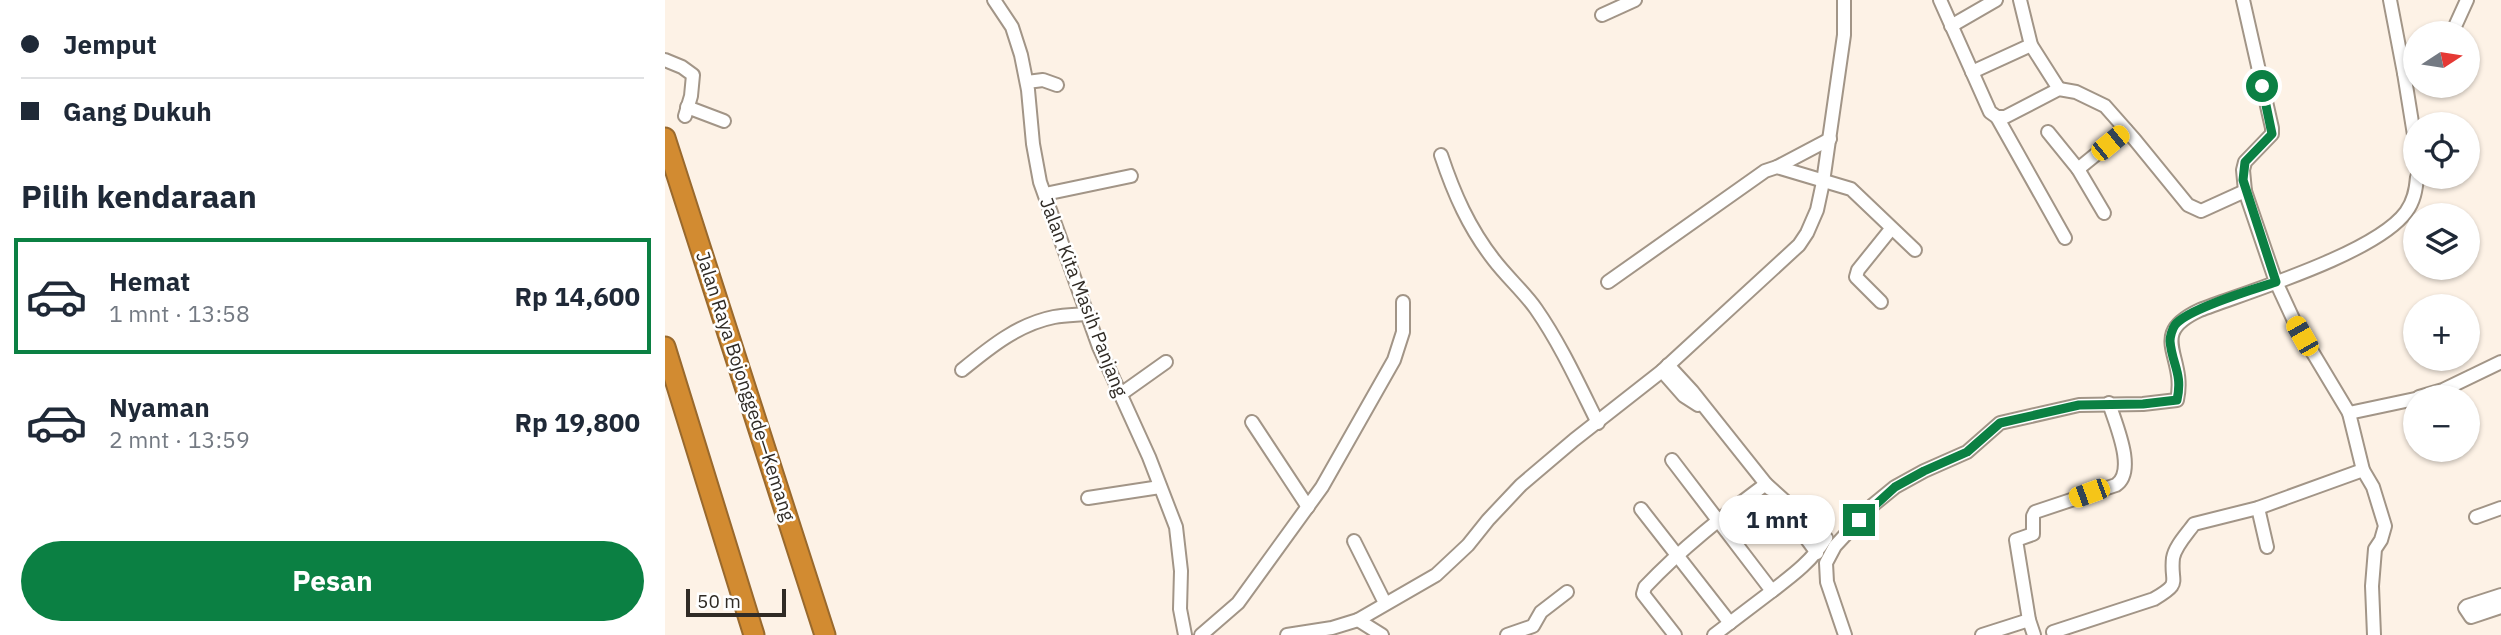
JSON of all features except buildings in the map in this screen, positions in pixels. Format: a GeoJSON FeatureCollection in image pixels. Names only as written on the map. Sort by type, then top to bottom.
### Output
{"type":"FeatureCollection","features":[{"type":"Feature","properties":{"kind":"highway","name":"Jalan Raya Bojonggede—Kemang"},"geometry":{"type":"LineString","coordinates":[[665,138],[825,635]]}},
{"type":"Feature","properties":{"kind":"highway"},"geometry":{"type":"LineString","coordinates":[[665,347],[754,635]]}},
{"type":"Feature","properties":{"kind":"street","name":"Jalan Kita Masih Panjang"},"geometry":{"type":"LineString","coordinates":[[994,0],[1013,27],[1027,82],[1036,164],[1045,194],[1099,347],[1171,511],[1180,548],[1180,609],[1185,635]]}},
{"type":"Feature","properties":{"kind":"street"},"geometry":{"type":"LineString","coordinates":[[1602,15],[1635,0]]}},
{"type":"Feature","properties":{"kind":"street"},"geometry":{"type":"LineString","coordinates":[[1287,635],[1317,633],[1358,620],[1436,575],[1468,545],[1521,485],[1665,368],[1799,245],[1817,210],[1823,182],[1845,27],[1844,0]]}},
{"type":"Feature","properties":{"kind":"street"},"geometry":{"type":"LineString","coordinates":[[1940,0],[1990,111],[1997,117],[2065,238]]}},
{"type":"Feature","properties":{"kind":"street"},"geometry":{"type":"LineString","coordinates":[[1951,26],[1996,0]]}},
{"type":"Feature","properties":{"kind":"street"},"geometry":{"type":"LineString","coordinates":[[2020,0],[2031,45],[2059,89]]}},
{"type":"Feature","properties":{"kind":"street"},"geometry":{"type":"LineString","coordinates":[[2243,0],[2272,128],[2272,134],[2245,162],[2245,191],[2276,282],[2295,323],[2349,413],[2363,470],[2376,494],[2385,526],[2375,549],[2372,586],[2374,635]]}},
{"type":"Feature","properties":{"kind":"street"},"geometry":{"type":"LineString","coordinates":[[2390,0],[2403,46]]}},
{"type":"Feature","properties":{"kind":"street"},"geometry":{"type":"LineString","coordinates":[[2457,21],[2467,0]]}},
{"type":"Feature","properties":{"kind":"street"},"geometry":{"type":"LineString","coordinates":[[1972,72],[2031,45]]}},
{"type":"Feature","properties":{"kind":"street"},"geometry":{"type":"LineString","coordinates":[[665,60],[682,66],[693,75],[693,90],[686,111],[723,121]]}},
{"type":"Feature","properties":{"kind":"street"},"geometry":{"type":"LineString","coordinates":[[1027,82],[1043,80],[1057,86]]}},
{"type":"Feature","properties":{"kind":"street"},"geometry":{"type":"LineString","coordinates":[[1997,117],[2005,117],[2059,89],[2076,92],[2105,106],[2187,205],[2201,211],[2245,191]]}},
{"type":"Feature","properties":{"kind":"street"},"geometry":{"type":"LineString","coordinates":[[2078,169],[2126,130]]}},
{"type":"Feature","properties":{"kind":"street"},"geometry":{"type":"LineString","coordinates":[[2047,132],[2078,169],[2104,213]]}},
{"type":"Feature","properties":{"kind":"street"},"geometry":{"type":"LineString","coordinates":[[1608,282],[1765,171],[1830,139]]}},
{"type":"Feature","properties":{"kind":"street"},"geometry":{"type":"LineString","coordinates":[[1441,155],[1456,199],[1473,233],[1535,308],[1559,345],[1598,423]]}},
{"type":"Feature","properties":{"kind":"street"},"geometry":{"type":"LineString","coordinates":[[1777,167],[1851,189],[1915,250]]}},
{"type":"Feature","properties":{"kind":"street"},"geometry":{"type":"LineString","coordinates":[[1045,194],[1131,176]]}},
{"type":"Feature","properties":{"kind":"street"},"geometry":{"type":"LineString","coordinates":[[1845,635],[1827,582],[1826,564],[1835,546],[1873,505],[1895,487],[1967,452],[2000,423],[2079,405],[2143,404],[2177,400],[2179,374],[2170,340],[2175,326],[2185,317],[2276,282],[2364,243],[2393,225],[2412,203],[2415,189]]}},
{"type":"Feature","properties":{"kind":"street"},"geometry":{"type":"LineString","coordinates":[[1881,302],[1856,277],[1858,270],[1891,229]]}},
{"type":"Feature","properties":{"kind":"street"},"geometry":{"type":"LineString","coordinates":[[1201,635],[1238,603],[1308,507],[1363,418],[1394,360],[1403,332],[1402,302]]}},
{"type":"Feature","properties":{"kind":"street"},"geometry":{"type":"LineString","coordinates":[[962,370],[1000,341],[1034,323],[1053,317],[1087,314]]}},
{"type":"Feature","properties":{"kind":"street"},"geometry":{"type":"LineString","coordinates":[[1121,394],[1166,362]]}},
{"type":"Feature","properties":{"kind":"street"},"geometry":{"type":"LineString","coordinates":[[2453,385],[2501,362]]}},
{"type":"Feature","properties":{"kind":"street"},"geometry":{"type":"LineString","coordinates":[[1665,368],[1692,391],[1766,484],[1826,538],[1802,569],[1714,635]]}},
{"type":"Feature","properties":{"kind":"street"},"geometry":{"type":"LineString","coordinates":[[2349,413],[2403,401]]}},
{"type":"Feature","properties":{"kind":"street"},"geometry":{"type":"LineString","coordinates":[[2034,635],[2029,620],[2016,540],[2033,534],[2033,513],[2119,484],[2126,471],[2125,457],[2109,403]]}},
{"type":"Feature","properties":{"kind":"street"},"geometry":{"type":"LineString","coordinates":[[1252,422],[1308,507]]}},
{"type":"Feature","properties":{"kind":"street"},"geometry":{"type":"LineString","coordinates":[[1672,460],[1772,591]]}},
{"type":"Feature","properties":{"kind":"street"},"geometry":{"type":"LineString","coordinates":[[2050,634],[2154,599],[2167,591],[2175,578],[2173,558],[2195,524],[2258,508],[2363,470]]}},
{"type":"Feature","properties":{"kind":"street"},"geometry":{"type":"LineString","coordinates":[[1675,635],[1643,594],[1645,587],[1677,554],[1718,519],[1766,484]]}},
{"type":"Feature","properties":{"kind":"street"},"geometry":{"type":"LineString","coordinates":[[1088,498],[1160,486]]}},
{"type":"Feature","properties":{"kind":"street"},"geometry":{"type":"LineString","coordinates":[[2258,508],[2267,547]]}},
{"type":"Feature","properties":{"kind":"street"},"geometry":{"type":"LineString","coordinates":[[2476,517],[2501,508]]}},
{"type":"Feature","properties":{"kind":"street"},"geometry":{"type":"LineString","coordinates":[[1641,509],[1730,623]]}},
{"type":"Feature","properties":{"kind":"street"},"geometry":{"type":"LineString","coordinates":[[1354,541],[1385,603]]}},
{"type":"Feature","properties":{"kind":"street"},"geometry":{"type":"LineString","coordinates":[[1507,635],[1532,626],[1541,612],[1567,592]]}},
{"type":"Feature","properties":{"kind":"street"},"geometry":{"type":"LineString","coordinates":[[2501,595],[2465,608],[2470,617],[2501,607]]}},
{"type":"Feature","properties":{"kind":"street"},"geometry":{"type":"LineString","coordinates":[[1358,620],[1382,635]]}},
{"type":"Feature","properties":{"kind":"street"},"geometry":{"type":"LineString","coordinates":[[1982,635],[2029,620]]}},
{"type":"Feature","properties":{"kind":"route"},"geometry":{"type":"LineString","coordinates":[[1859,520],[1895,487],[1924,471],[1959,457],[2000,423],[2079,405],[2143,404],[2177,400],[2179,374],[2170,340],[2175,326],[2185,317],[2200,310],[2276,282],[2243,180],[2245,162],[2272,134],[2262,86]]}}]}
